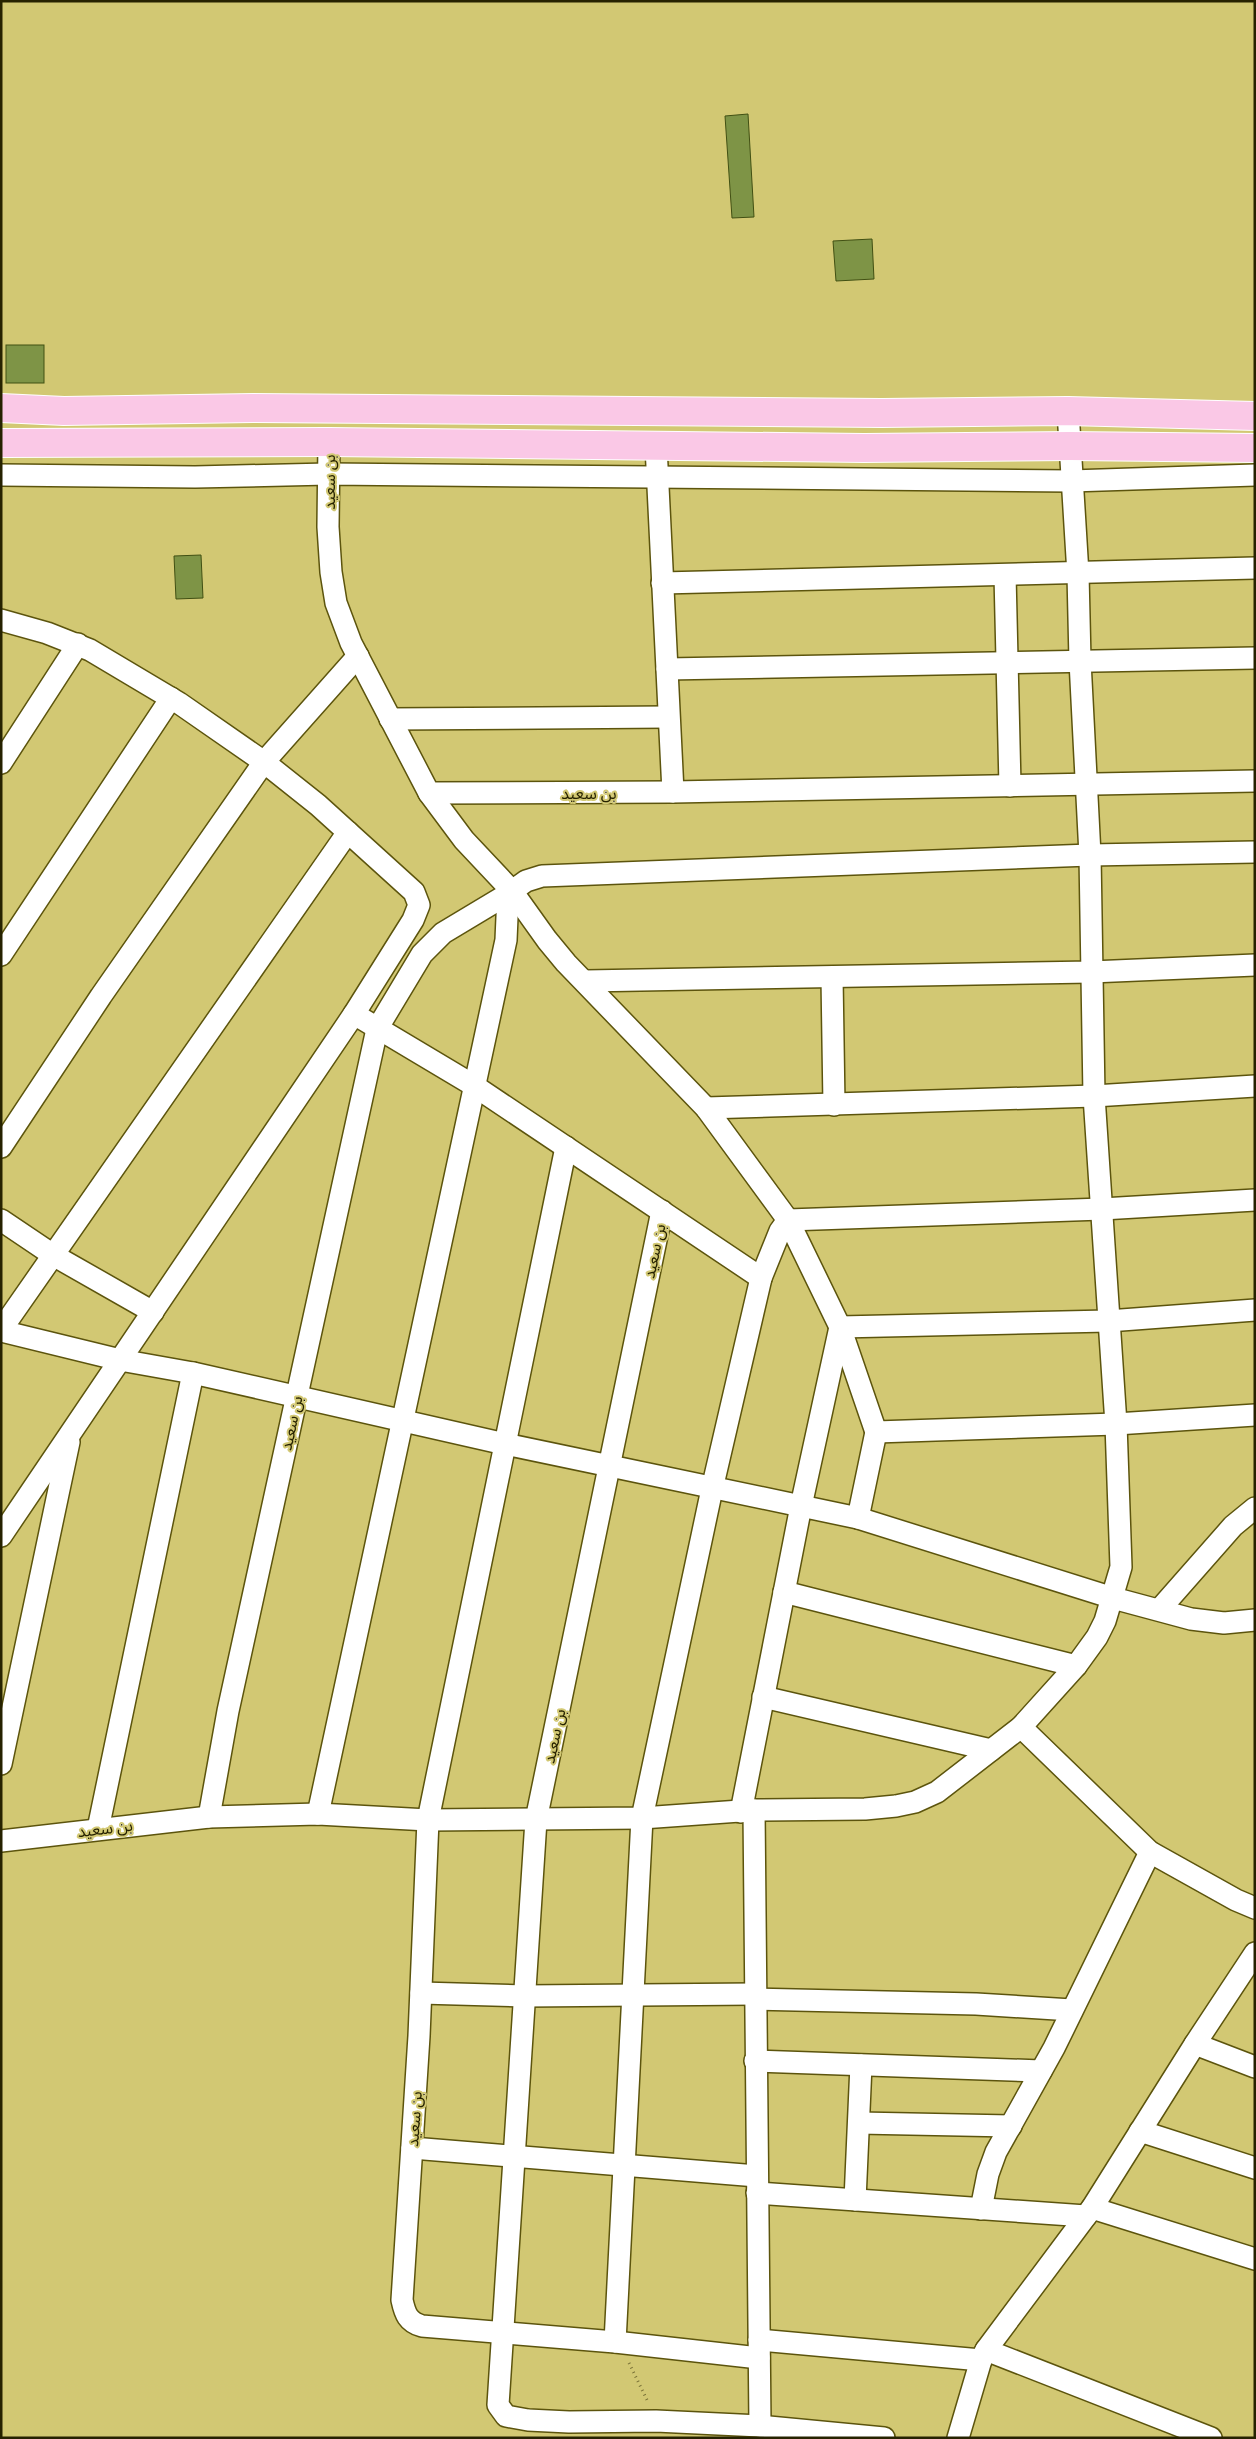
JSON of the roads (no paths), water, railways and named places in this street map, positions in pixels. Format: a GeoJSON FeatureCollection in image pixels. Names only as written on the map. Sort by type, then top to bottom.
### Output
{"type":"FeatureCollection","features":[{"type":"Feature","properties":{"kind":"main road"},"geometry":{"type":"LineString","coordinates":[[1,408],[64,410],[252,408],[882,413],[1068,411],[1255,416]]}},
{"type":"Feature","properties":{"kind":"main road"},"geometry":{"type":"LineString","coordinates":[[1,443],[329,442],[864,448],[1070,446],[1255,448]]}},
{"type":"Feature","properties":{"kind":"street","name":"بن سعيد"},"geometry":{"type":"LineString","coordinates":[[1,1841],[209,1817],[318,1814],[428,1820],[642,1818],[748,1811],[865,1809],[915,1802],[937,1792],[1021,1727],[1076,1666],[1106,1621],[1121,1567],[1116,1424],[1094,1096],[1090,855],[1085,785],[1078,574],[1068,411]]}},
{"type":"Feature","properties":{"kind":"street","name":"بن سعيد"},"geometry":{"type":"LineString","coordinates":[[329,442],[330,572],[336,603],[358,656],[429,793],[464,840],[510,893],[547,940],[706,1108],[788,1220],[840,1327],[876,1432]]}},
{"type":"Feature","properties":{"kind":"street"},"geometry":{"type":"LineString","coordinates":[[656,446],[668,717],[674,792]]}},
{"type":"Feature","properties":{"kind":"street"},"geometry":{"type":"LineString","coordinates":[[1,475],[195,478],[328,474],[1071,481],[1255,475]]}},
{"type":"Feature","properties":{"kind":"street"},"geometry":{"type":"LineString","coordinates":[[662,582],[1078,574],[1255,568]]}},
{"type":"Feature","properties":{"kind":"street"},"geometry":{"type":"LineString","coordinates":[[1005,575],[1010,786]]}},
{"type":"Feature","properties":{"kind":"street"},"geometry":{"type":"LineString","coordinates":[[1,620],[78,644],[171,698],[264,762],[348,832],[414,892],[419,905],[413,920],[354,1014],[1,1536]]}},
{"type":"Feature","properties":{"kind":"street"},"geometry":{"type":"LineString","coordinates":[[1,763],[78,644]]}},
{"type":"Feature","properties":{"kind":"street"},"geometry":{"type":"LineString","coordinates":[[1,1146],[101,996],[264,762],[358,656]]}},
{"type":"Feature","properties":{"kind":"street"},"geometry":{"type":"LineString","coordinates":[[667,669],[1255,658]]}},
{"type":"Feature","properties":{"kind":"street"},"geometry":{"type":"LineString","coordinates":[[1,955],[171,698]]}},
{"type":"Feature","properties":{"kind":"street"},"geometry":{"type":"LineString","coordinates":[[390,719],[668,717]]}},
{"type":"Feature","properties":{"kind":"street","name":"بن سعيد"},"geometry":{"type":"LineString","coordinates":[[429,793],[674,792],[1255,781]]}},
{"type":"Feature","properties":{"kind":"street"},"geometry":{"type":"LineString","coordinates":[[348,832],[1,1330],[120,1360],[297,1396],[712,1489],[858,1518],[1112,1598],[1160,1609],[1191,1619],[1216,1622],[1255,1620]]}},
{"type":"Feature","properties":{"kind":"street"},"geometry":{"type":"LineString","coordinates":[[1090,855],[1255,852]]}},
{"type":"Feature","properties":{"kind":"street","name":"بن سعيد"},"geometry":{"type":"LineString","coordinates":[[209,1817],[228,1711],[378,1029],[422,954],[442,932],[510,893],[526,881],[542,876],[1090,855]]}},
{"type":"Feature","properties":{"kind":"street"},"geometry":{"type":"LineString","coordinates":[[318,1814],[473,1085],[506,940],[510,893]]}},
{"type":"Feature","properties":{"kind":"street"},"geometry":{"type":"LineString","coordinates":[[586,981],[1091,972],[1255,964]]}},
{"type":"Feature","properties":{"kind":"street"},"geometry":{"type":"LineString","coordinates":[[832,976],[834,1105]]}},
{"type":"Feature","properties":{"kind":"street","name":"بن سعيد"},"geometry":{"type":"LineString","coordinates":[[354,1014],[473,1085],[761,1278]]}},
{"type":"Feature","properties":{"kind":"street"},"geometry":{"type":"LineString","coordinates":[[706,1108],[1094,1096],[1255,1086]]}},
{"type":"Feature","properties":{"kind":"street","name":"بن سعيد"},"geometry":{"type":"LineString","coordinates":[[503,2334],[413,2324],[407,2316],[402,2300],[421,1993],[428,1820],[566,1147]]}},
{"type":"Feature","properties":{"kind":"street"},"geometry":{"type":"LineString","coordinates":[[615,2342],[642,1818],[712,1489],[761,1278],[780,1231],[788,1220],[1102,1209],[1255,1200]]}},
{"type":"Feature","properties":{"kind":"street","name":"بن سعيد"},"geometry":{"type":"LineString","coordinates":[[659,2429],[528,2420],[506,2416],[501,2411],[497,2399],[515,2157],[536,1820],[662,1211]]}},
{"type":"Feature","properties":{"kind":"street"},"geometry":{"type":"LineString","coordinates":[[1,1220],[53,1255],[153,1312]]}},
{"type":"Feature","properties":{"kind":"street"},"geometry":{"type":"LineString","coordinates":[[760,2426],[755,1997],[748,1811],[764,1697],[801,1506],[840,1327],[1108,1321],[1255,1310]]}},
{"type":"Feature","properties":{"kind":"street"},"geometry":{"type":"LineString","coordinates":[[98,1829],[192,1374]]}},
{"type":"Feature","properties":{"kind":"street"},"geometry":{"type":"LineString","coordinates":[[858,1518],[876,1432],[1116,1424],[1255,1415]]}},
{"type":"Feature","properties":{"kind":"street"},"geometry":{"type":"LineString","coordinates":[[1,1764],[71,1432]]}},
{"type":"Feature","properties":{"kind":"street"},"geometry":{"type":"LineString","coordinates":[[1160,1609],[1233,1526],[1255,1508]]}},
{"type":"Feature","properties":{"kind":"street"},"geometry":{"type":"LineString","coordinates":[[784,1592],[1076,1666]]}},
{"type":"Feature","properties":{"kind":"street"},"geometry":{"type":"LineString","coordinates":[[764,1697],[991,1750]]}},
{"type":"Feature","properties":{"kind":"street"},"geometry":{"type":"LineString","coordinates":[[1021,1727],[1150,1852],[1236,1900],[1255,1908]]}},
{"type":"Feature","properties":{"kind":"street"},"geometry":{"type":"LineString","coordinates":[[981,2209],[988,2174],[996,2152],[1041,2071],[1150,1852]]}},
{"type":"Feature","properties":{"kind":"street"},"geometry":{"type":"LineString","coordinates":[[958,2438],[984,2355],[1089,2212],[1255,1953]]}},
{"type":"Feature","properties":{"kind":"street"},"geometry":{"type":"LineString","coordinates":[[421,1993],[525,1996],[632,1994],[755,1997],[976,2004],[1072,2010]]}},
{"type":"Feature","properties":{"kind":"street"},"geometry":{"type":"LineString","coordinates":[[1195,2044],[1255,2067]]}},
{"type":"Feature","properties":{"kind":"street"},"geometry":{"type":"LineString","coordinates":[[755,2061],[1041,2071]]}},
{"type":"Feature","properties":{"kind":"street"},"geometry":{"type":"LineString","coordinates":[[855,2200],[861,2065]]}},
{"type":"Feature","properties":{"kind":"street"},"geometry":{"type":"LineString","coordinates":[[858,2123],[1011,2126]]}},
{"type":"Feature","properties":{"kind":"street"},"geometry":{"type":"LineString","coordinates":[[1140,2131],[1255,2168]]}},
{"type":"Feature","properties":{"kind":"street"},"geometry":{"type":"LineString","coordinates":[[412,2148],[624,2166],[855,2200],[981,2209],[1089,2212],[1255,2259]]}},
{"type":"Feature","properties":{"kind":"street"},"geometry":{"type":"LineString","coordinates":[[503,2334],[759,2349],[984,2355],[1211,2438]]}},
{"type":"Feature","properties":{"kind":"street"},"geometry":{"type":"LineString","coordinates":[[659,2429],[760,2426],[884,2438]]}}]}
